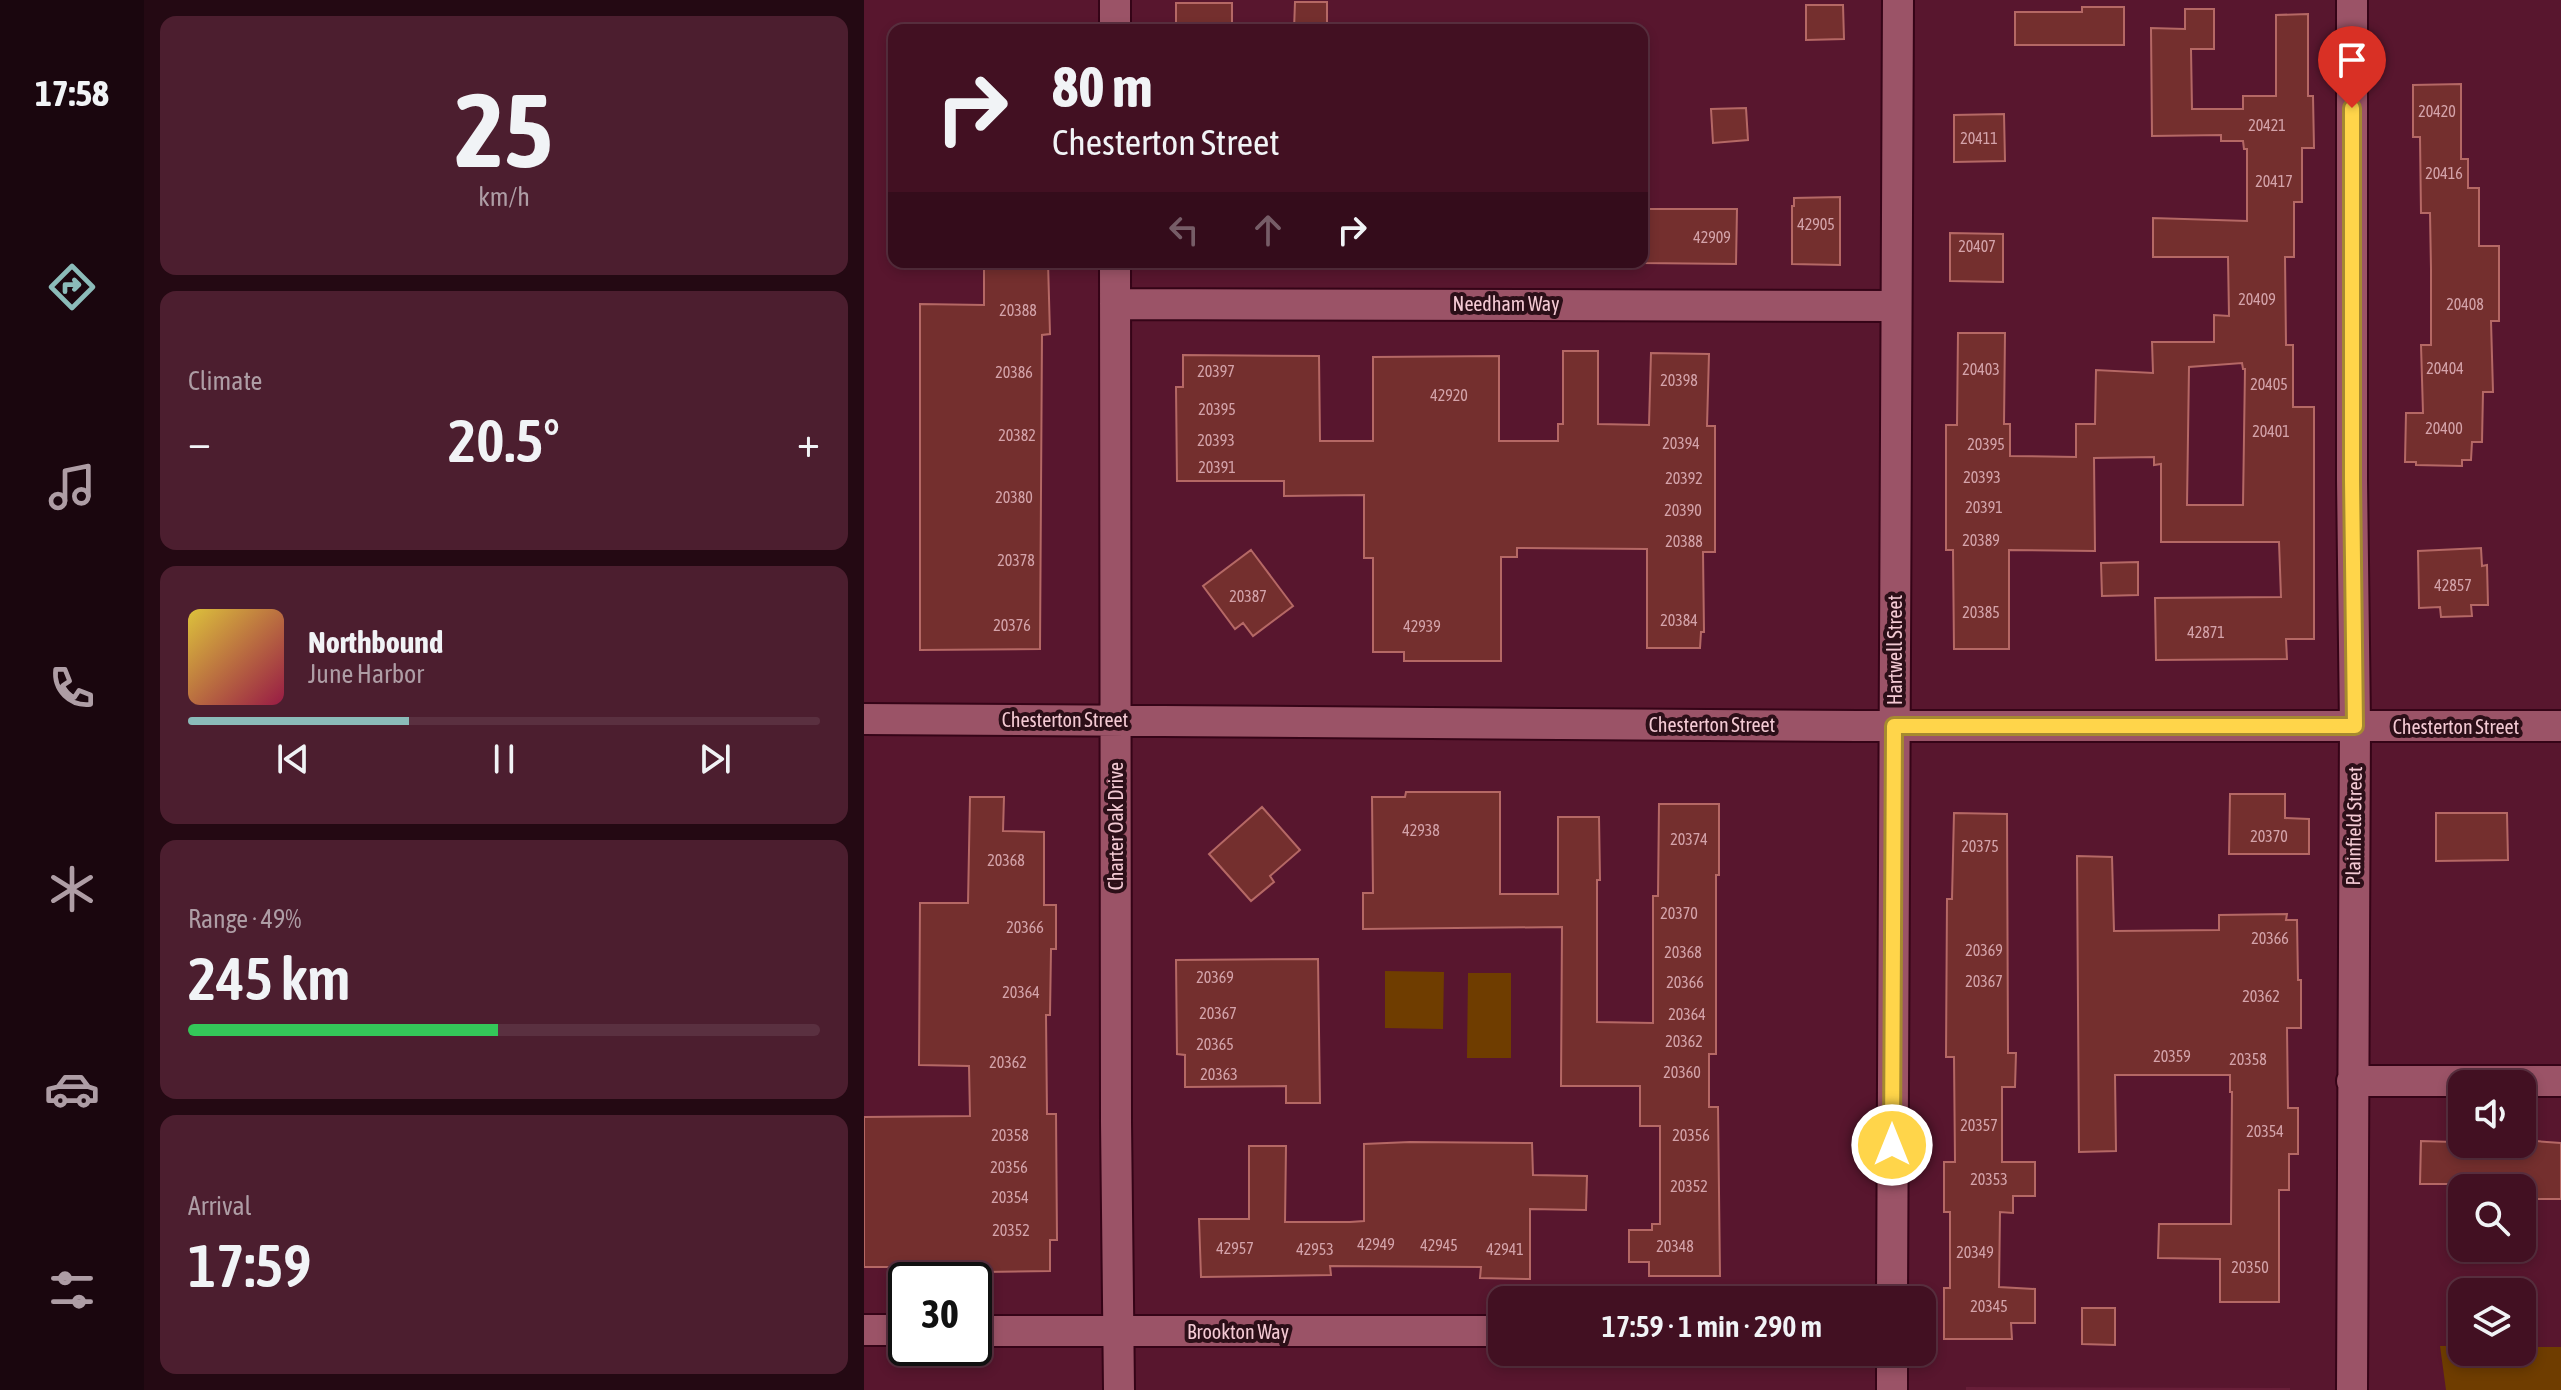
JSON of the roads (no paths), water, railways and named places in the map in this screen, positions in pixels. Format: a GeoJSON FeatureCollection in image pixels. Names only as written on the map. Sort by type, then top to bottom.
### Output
{"type":"FeatureCollection","features":[{"type":"Feature","properties":{"kind":"street"},"geometry":{"type":"LineString","coordinates":[[1115,0],[1115,24]]}},
{"type":"Feature","properties":{"kind":"street","name":"Hartwell Street"},"geometry":{"type":"LineString","coordinates":[[1892,1286],[1898,0]]}},
{"type":"Feature","properties":{"kind":"street","name":"Plainfield Street"},"geometry":{"type":"LineString","coordinates":[[2352,0],[2355,726],[2352,1377]]}},
{"type":"Feature","properties":{"kind":"street","name":"Charter Oak Drive"},"geometry":{"type":"LineString","coordinates":[[1115,268],[1119,1390]]}},
{"type":"Feature","properties":{"kind":"street","name":"Needham Way"},"geometry":{"type":"LineString","coordinates":[[1115,304],[1896,306]]}},
{"type":"Feature","properties":{"kind":"street","name":"Chesterton Street"},"geometry":{"type":"LineString","coordinates":[[864,719],[1894,726],[2561,726]]}},
{"type":"Feature","properties":{"kind":"street"},"geometry":{"type":"LineString","coordinates":[[2352,1081],[2561,1081]]}},
{"type":"Feature","properties":{"kind":"street"},"geometry":{"type":"LineString","coordinates":[[864,1330],[888,1330]]}},
{"type":"Feature","properties":{"kind":"street","name":"Brookton Way"},"geometry":{"type":"LineString","coordinates":[[992,1331],[1488,1331]]}},
{"type":"Feature","properties":{"kind":"street"},"geometry":{"type":"LineString","coordinates":[[1892,1366],[1892,1390]]}}]}
